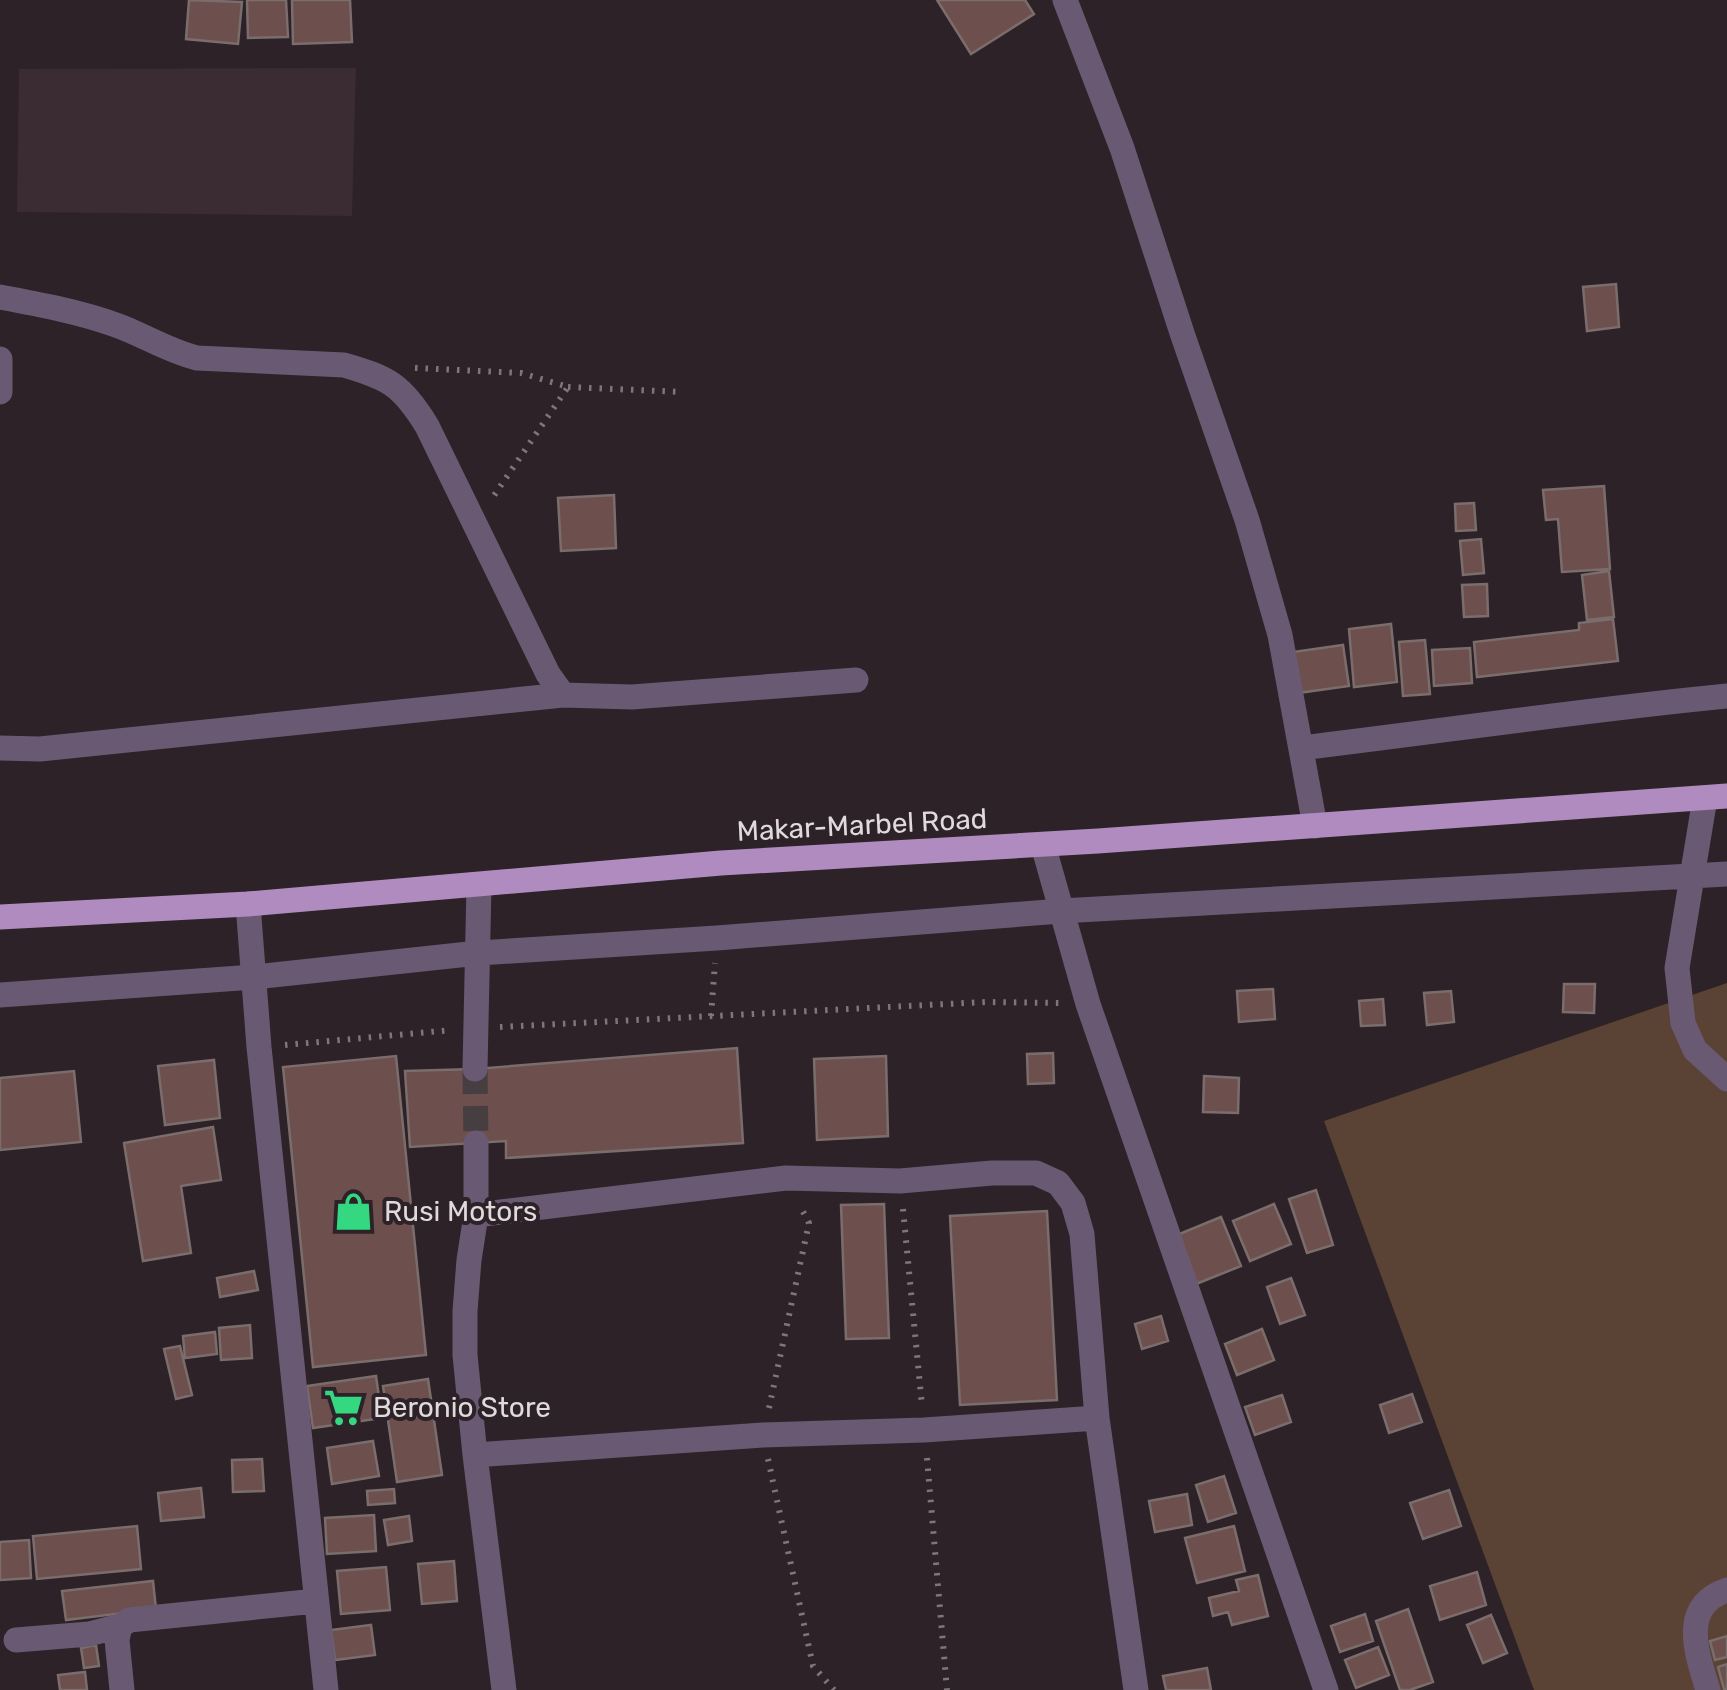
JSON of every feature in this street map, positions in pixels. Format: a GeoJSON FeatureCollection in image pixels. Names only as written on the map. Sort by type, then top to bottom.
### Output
{"type":"FeatureCollection","features":[{"type":"Feature","properties":{"kind":"main road","name":"Makar-Marbel Road"},"geometry":{"type":"LineString","coordinates":[[0,916],[248,904],[721,863],[1042,845],[1716,797]]}},
{"type":"Feature","properties":{"kind":"street"},"geometry":{"type":"LineString","coordinates":[[1065,0],[1122,148],[1247,520],[1280,635],[1315,826]]}},
{"type":"Feature","properties":{"kind":"street"},"geometry":{"type":"LineString","coordinates":[[0,297],[88,316],[197,358],[344,364],[396,385],[426,426],[548,674],[563,695]]}},
{"type":"Feature","properties":{"kind":"street"},"geometry":{"type":"LineString","coordinates":[[0,359],[0,392]]}},
{"type":"Feature","properties":{"kind":"street"},"geometry":{"type":"LineString","coordinates":[[0,748],[40,749],[563,695],[632,697],[856,680]]}},
{"type":"Feature","properties":{"kind":"street"},"geometry":{"type":"LineString","coordinates":[[1301,748],[1727,696]]}},
{"type":"Feature","properties":{"kind":"street"},"geometry":{"type":"LineString","coordinates":[[1716,797],[1692,876],[1677,968],[1683,1023],[1695,1050],[1727,1080]]}},
{"type":"Feature","properties":{"kind":"street"},"geometry":{"type":"LineString","coordinates":[[1042,845],[1088,1004],[1326,1690]]}},
{"type":"Feature","properties":{"kind":"street"},"geometry":{"type":"LineString","coordinates":[[0,996],[254,977],[478,953],[1061,911],[1727,874]]}},
{"type":"Feature","properties":{"kind":"street"},"geometry":{"type":"LineString","coordinates":[[475,1070],[479,885]]}},
{"type":"Feature","properties":{"kind":"street"},"geometry":{"type":"LineString","coordinates":[[248,904],[259,1048],[326,1690]]}},
{"type":"Feature","properties":{"kind":"street"},"geometry":{"type":"LineString","coordinates":[[476,1143],[476,1215],[464,1310],[465,1355],[504,1690]]}},
{"type":"Feature","properties":{"kind":"street"},"geometry":{"type":"LineString","coordinates":[[476,1215],[786,1178],[900,1181],[1036,1173],[1058,1183],[1073,1203],[1082,1234],[1097,1418],[1136,1690]]}},
{"type":"Feature","properties":{"kind":"street"},"geometry":{"type":"LineString","coordinates":[[475,1455],[1097,1418]]}},
{"type":"Feature","properties":{"kind":"street"},"geometry":{"type":"LineString","coordinates":[[1708,1690],[1697,1652],[1696,1618],[1701,1608],[1727,1590]]}},
{"type":"Feature","properties":{"kind":"street"},"geometry":{"type":"LineString","coordinates":[[16,1640],[89,1634],[129,1620],[316,1601]]}},
{"type":"Feature","properties":{"kind":"street"},"geometry":{"type":"LineString","coordinates":[[120,1626],[117,1640],[122,1690]]}},
{"type":"Feature","properties":{"kind":"path"},"geometry":{"type":"LineString","coordinates":[[403,368],[521,374],[568,387],[683,392]]}},
{"type":"Feature","properties":{"kind":"path"},"geometry":{"type":"LineString","coordinates":[[474,525],[568,387]]}},
{"type":"Feature","properties":{"kind":"path"},"geometry":{"type":"LineString","coordinates":[[259,1048],[477,1028],[985,1002],[1088,1004]]}},
{"type":"Feature","properties":{"kind":"shaded area"},"geometry":{"type":"Polygon","coordinates":[[[356,68],[352,216],[17,212],[19,69],[356,68]]]}},
{"type":"Feature","properties":{"kind":"shaded area"},"geometry":{"type":"Polygon","coordinates":[[[1727,983],[1727,1690],[1534,1690],[1324,1121],[1727,983]]]}},
{"type":"Feature","properties":{"kind":"building"},"geometry":{"type":"Polygon","coordinates":[[[189,0],[242,2],[238,44],[186,39],[189,0]]]}},
{"type":"Feature","properties":{"kind":"building"},"geometry":{"type":"Polygon","coordinates":[[[247,0],[286,0],[288,37],[248,38],[247,0]]]}},
{"type":"Feature","properties":{"kind":"building"},"geometry":{"type":"Polygon","coordinates":[[[292,0],[350,0],[352,42],[293,44],[292,0]]]}},
{"type":"Feature","properties":{"kind":"building"},"geometry":{"type":"Polygon","coordinates":[[[937,0],[1025,0],[1034,14],[971,54],[937,0]]]}},
{"type":"Feature","properties":{"kind":"building"},"geometry":{"type":"Polygon","coordinates":[[[1616,284],[1619,327],[1587,331],[1583,287],[1616,284]]]}},
{"type":"Feature","properties":{"kind":"building"},"geometry":{"type":"Polygon","coordinates":[[[1604,486],[1610,569],[1562,572],[1558,519],[1546,520],[1543,490],[1604,486]]]}},
{"type":"Feature","properties":{"kind":"building"},"geometry":{"type":"Polygon","coordinates":[[[614,495],[616,548],[561,551],[558,498],[614,495]]]}},
{"type":"Feature","properties":{"kind":"building"},"geometry":{"type":"Polygon","coordinates":[[[1474,503],[1476,530],[1456,531],[1455,504],[1474,503]]]}},
{"type":"Feature","properties":{"kind":"building"},"geometry":{"type":"Polygon","coordinates":[[[1481,539],[1484,573],[1463,575],[1460,541],[1481,539]]]}},
{"type":"Feature","properties":{"kind":"building"},"geometry":{"type":"Polygon","coordinates":[[[1609,571],[1614,617],[1587,620],[1582,575],[1609,571]]]}},
{"type":"Feature","properties":{"kind":"building"},"geometry":{"type":"Polygon","coordinates":[[[1487,584],[1488,616],[1464,617],[1462,585],[1487,584]]]}},
{"type":"Feature","properties":{"kind":"building"},"geometry":{"type":"Polygon","coordinates":[[[1613,619],[1618,661],[1477,677],[1474,642],[1579,630],[1579,623],[1613,619]]]}},
{"type":"Feature","properties":{"kind":"building"},"geometry":{"type":"Polygon","coordinates":[[[1391,624],[1397,682],[1354,687],[1349,629],[1391,624]]]}},
{"type":"Feature","properties":{"kind":"building"},"geometry":{"type":"Polygon","coordinates":[[[1425,640],[1430,694],[1403,696],[1399,642],[1425,640]]]}},
{"type":"Feature","properties":{"kind":"building"},"geometry":{"type":"Polygon","coordinates":[[[1343,645],[1349,686],[1298,693],[1293,652],[1343,645]]]}},
{"type":"Feature","properties":{"kind":"building"},"geometry":{"type":"Polygon","coordinates":[[[1470,648],[1472,683],[1434,686],[1432,650],[1470,648]]]}},
{"type":"Feature","properties":{"kind":"building"},"geometry":{"type":"Polygon","coordinates":[[[1564,984],[1595,984],[1594,1013],[1563,1012],[1564,984]]]}},
{"type":"Feature","properties":{"kind":"building"},"geometry":{"type":"Polygon","coordinates":[[[1273,989],[1275,1019],[1239,1022],[1237,991],[1273,989]]]}},
{"type":"Feature","properties":{"kind":"building"},"geometry":{"type":"Polygon","coordinates":[[[1451,991],[1454,1022],[1427,1025],[1424,993],[1451,991]]]}},
{"type":"Feature","properties":{"kind":"building"},"geometry":{"type":"Polygon","coordinates":[[[1383,999],[1385,1025],[1361,1026],[1359,1001],[1383,999]]]}},
{"type":"Feature","properties":{"kind":"building"},"geometry":{"type":"Polygon","coordinates":[[[737,1048],[743,1143],[506,1158],[506,1141],[410,1147],[405,1071],[737,1048]]]}},
{"type":"Feature","properties":{"kind":"building"},"geometry":{"type":"Polygon","coordinates":[[[1053,1053],[1054,1083],[1028,1084],[1027,1054],[1053,1053]]]}},
{"type":"Feature","properties":{"kind":"building","name":"Rusi Motors"},"geometry":{"type":"Polygon","coordinates":[[[396,1056],[426,1355],[313,1367],[283,1067],[396,1056]]]}},
{"type":"Feature","properties":{"kind":"building"},"geometry":{"type":"Polygon","coordinates":[[[886,1056],[888,1136],[817,1140],[814,1059],[886,1056]]]}},
{"type":"Feature","properties":{"kind":"building"},"geometry":{"type":"Polygon","coordinates":[[[214,1060],[220,1118],[165,1125],[158,1066],[214,1060]]]}},
{"type":"Feature","properties":{"kind":"building"},"geometry":{"type":"Polygon","coordinates":[[[74,1071],[81,1142],[0,1150],[0,1078],[74,1071]]]}},
{"type":"Feature","properties":{"kind":"building"},"geometry":{"type":"Polygon","coordinates":[[[1204,1076],[1239,1078],[1238,1113],[1203,1112],[1204,1076]]]}},
{"type":"Feature","properties":{"kind":"building"},"geometry":{"type":"Polygon","coordinates":[[[213,1127],[221,1180],[181,1186],[191,1253],[143,1261],[124,1143],[213,1127]]]}},
{"type":"Feature","properties":{"kind":"building"},"geometry":{"type":"Polygon","coordinates":[[[1316,1190],[1333,1245],[1307,1253],[1289,1199],[1316,1190]]]}},
{"type":"Feature","properties":{"kind":"building"},"geometry":{"type":"Polygon","coordinates":[[[884,1204],[889,1338],[846,1339],[841,1205],[884,1204]]]}},
{"type":"Feature","properties":{"kind":"building"},"geometry":{"type":"Polygon","coordinates":[[[1274,1204],[1291,1244],[1250,1261],[1233,1221],[1274,1204]]]}},
{"type":"Feature","properties":{"kind":"building"},"geometry":{"type":"Polygon","coordinates":[[[1047,1211],[1057,1400],[960,1405],[950,1216],[1047,1211]]]}},
{"type":"Feature","properties":{"kind":"building"},"geometry":{"type":"Polygon","coordinates":[[[1221,1217],[1241,1266],[1196,1284],[1177,1235],[1221,1217]]]}},
{"type":"Feature","properties":{"kind":"building"},"geometry":{"type":"Polygon","coordinates":[[[254,1271],[258,1290],[220,1297],[217,1278],[254,1271]]]}},
{"type":"Feature","properties":{"kind":"building"},"geometry":{"type":"Polygon","coordinates":[[[1291,1278],[1305,1315],[1280,1324],[1267,1287],[1291,1278]]]}},
{"type":"Feature","properties":{"kind":"building"},"geometry":{"type":"Polygon","coordinates":[[[1161,1316],[1168,1341],[1142,1349],[1135,1324],[1161,1316]]]}},
{"type":"Feature","properties":{"kind":"building"},"geometry":{"type":"Polygon","coordinates":[[[250,1325],[252,1358],[221,1360],[219,1328],[250,1325]]]}},
{"type":"Feature","properties":{"kind":"building"},"geometry":{"type":"Polygon","coordinates":[[[1262,1329],[1274,1360],[1237,1375],[1225,1344],[1262,1329]]]}},
{"type":"Feature","properties":{"kind":"building"},"geometry":{"type":"Polygon","coordinates":[[[215,1332],[217,1354],[185,1358],[183,1336],[215,1332]]]}},
{"type":"Feature","properties":{"kind":"building"},"geometry":{"type":"Polygon","coordinates":[[[180,1346],[192,1395],[176,1399],[164,1349],[180,1346]]]}},
{"type":"Feature","properties":{"kind":"building"},"geometry":{"type":"Polygon","coordinates":[[[376,1376],[382,1418],[313,1428],[307,1386],[376,1376]]]}},
{"type":"Feature","properties":{"kind":"building"},"geometry":{"type":"Polygon","coordinates":[[[428,1379],[442,1475],[397,1482],[383,1386],[428,1379]]]}},
{"type":"Feature","properties":{"kind":"building"},"geometry":{"type":"Polygon","coordinates":[[[1412,1394],[1422,1422],[1389,1433],[1380,1405],[1412,1394]]]}},
{"type":"Feature","properties":{"kind":"building"},"geometry":{"type":"Polygon","coordinates":[[[1282,1395],[1291,1422],[1255,1435],[1245,1407],[1282,1395]]]}},
{"type":"Feature","properties":{"kind":"building"},"geometry":{"type":"Polygon","coordinates":[[[373,1441],[379,1476],[332,1484],[327,1448],[373,1441]]]}},
{"type":"Feature","properties":{"kind":"building"},"geometry":{"type":"Polygon","coordinates":[[[262,1459],[264,1491],[233,1492],[232,1460],[262,1459]]]}},
{"type":"Feature","properties":{"kind":"building"},"geometry":{"type":"Polygon","coordinates":[[[1224,1476],[1236,1513],[1208,1522],[1196,1485],[1224,1476]]]}},
{"type":"Feature","properties":{"kind":"building"},"geometry":{"type":"Polygon","coordinates":[[[201,1488],[204,1517],[161,1521],[158,1493],[201,1488]]]}},
{"type":"Feature","properties":{"kind":"building"},"geometry":{"type":"Polygon","coordinates":[[[394,1489],[395,1503],[368,1505],[367,1491],[394,1489]]]}},
{"type":"Feature","properties":{"kind":"building"},"geometry":{"type":"Polygon","coordinates":[[[1449,1490],[1461,1526],[1423,1539],[1410,1503],[1449,1490]]]}},
{"type":"Feature","properties":{"kind":"building"},"geometry":{"type":"Polygon","coordinates":[[[1187,1494],[1192,1525],[1155,1532],[1149,1501],[1187,1494]]]}},
{"type":"Feature","properties":{"kind":"building"},"geometry":{"type":"Polygon","coordinates":[[[374,1515],[376,1551],[327,1554],[325,1518],[374,1515]]]}},
{"type":"Feature","properties":{"kind":"building"},"geometry":{"type":"Polygon","coordinates":[[[409,1516],[412,1541],[388,1545],[384,1520],[409,1516]]]}},
{"type":"Feature","properties":{"kind":"building"},"geometry":{"type":"Polygon","coordinates":[[[137,1526],[141,1569],[37,1579],[33,1536],[137,1526]]]}},
{"type":"Feature","properties":{"kind":"building"},"geometry":{"type":"Polygon","coordinates":[[[1234,1526],[1245,1571],[1197,1583],[1185,1538],[1234,1526]]]}},
{"type":"Feature","properties":{"kind":"building"},"geometry":{"type":"Polygon","coordinates":[[[29,1540],[31,1578],[0,1580],[0,1542],[29,1540]]]}},
{"type":"Feature","properties":{"kind":"building"},"geometry":{"type":"Polygon","coordinates":[[[454,1561],[457,1601],[422,1604],[418,1564],[454,1561]]]}},
{"type":"Feature","properties":{"kind":"building"},"geometry":{"type":"Polygon","coordinates":[[[386,1567],[390,1610],[341,1614],[337,1571],[386,1567]]]}},
{"type":"Feature","properties":{"kind":"building"},"geometry":{"type":"Polygon","coordinates":[[[1477,1572],[1486,1605],[1440,1620],[1430,1586],[1477,1572]]]}},
{"type":"Feature","properties":{"kind":"building"},"geometry":{"type":"Polygon","coordinates":[[[1258,1575],[1268,1616],[1232,1625],[1228,1612],[1213,1616],[1209,1598],[1239,1591],[1236,1580],[1258,1575]]]}},
{"type":"Feature","properties":{"kind":"building"},"geometry":{"type":"Polygon","coordinates":[[[153,1581],[156,1609],[66,1620],[62,1591],[153,1581]]]}},
{"type":"Feature","properties":{"kind":"building"},"geometry":{"type":"Polygon","coordinates":[[[1408,1609],[1433,1682],[1400,1690],[1376,1621],[1408,1609]]]}},
{"type":"Feature","properties":{"kind":"building"},"geometry":{"type":"Polygon","coordinates":[[[1365,1614],[1373,1641],[1340,1652],[1331,1626],[1365,1614]]]}},
{"type":"Feature","properties":{"kind":"building"},"geometry":{"type":"Polygon","coordinates":[[[1491,1615],[1507,1653],[1483,1663],[1467,1625],[1491,1615]]]}},
{"type":"Feature","properties":{"kind":"building"},"geometry":{"type":"Polygon","coordinates":[[[371,1625],[375,1655],[335,1660],[331,1630],[371,1625]]]}},
{"type":"Feature","properties":{"kind":"building"},"geometry":{"type":"Polygon","coordinates":[[[1727,1636],[1727,1657],[1715,1660],[1710,1641],[1727,1636]]]}},
{"type":"Feature","properties":{"kind":"building"},"geometry":{"type":"Polygon","coordinates":[[[96,1645],[99,1666],[84,1668],[81,1648],[96,1645]]]}},
{"type":"Feature","properties":{"kind":"building"},"geometry":{"type":"Polygon","coordinates":[[[1378,1647],[1389,1675],[1356,1688],[1345,1660],[1378,1647]]]}},
{"type":"Feature","properties":{"kind":"building"},"geometry":{"type":"Polygon","coordinates":[[[1727,1664],[1727,1689],[1724,1689],[1718,1667],[1727,1664]]]}},
{"type":"Feature","properties":{"kind":"building"},"geometry":{"type":"Polygon","coordinates":[[[1207,1668],[1211,1690],[1166,1690],[1163,1676],[1207,1668]]]}},
{"type":"Feature","properties":{"kind":"building"},"geometry":{"type":"Polygon","coordinates":[[[85,1672],[87,1690],[60,1690],[58,1675],[85,1672]]]}},
{"type":"Feature","properties":{"kind":"tunnel"},"geometry":{"type":"LineString","coordinates":[[475,1069],[476,1143]]}},
{"type":"Feature","properties":{"kind":"place","name":"Rusi Motors"},"geometry":{"type":"Point","coordinates":[354,1211]}},
{"type":"Feature","properties":{"kind":"place","name":"Beronio Store"},"geometry":{"type":"Point","coordinates":[343,1407]}}]}
